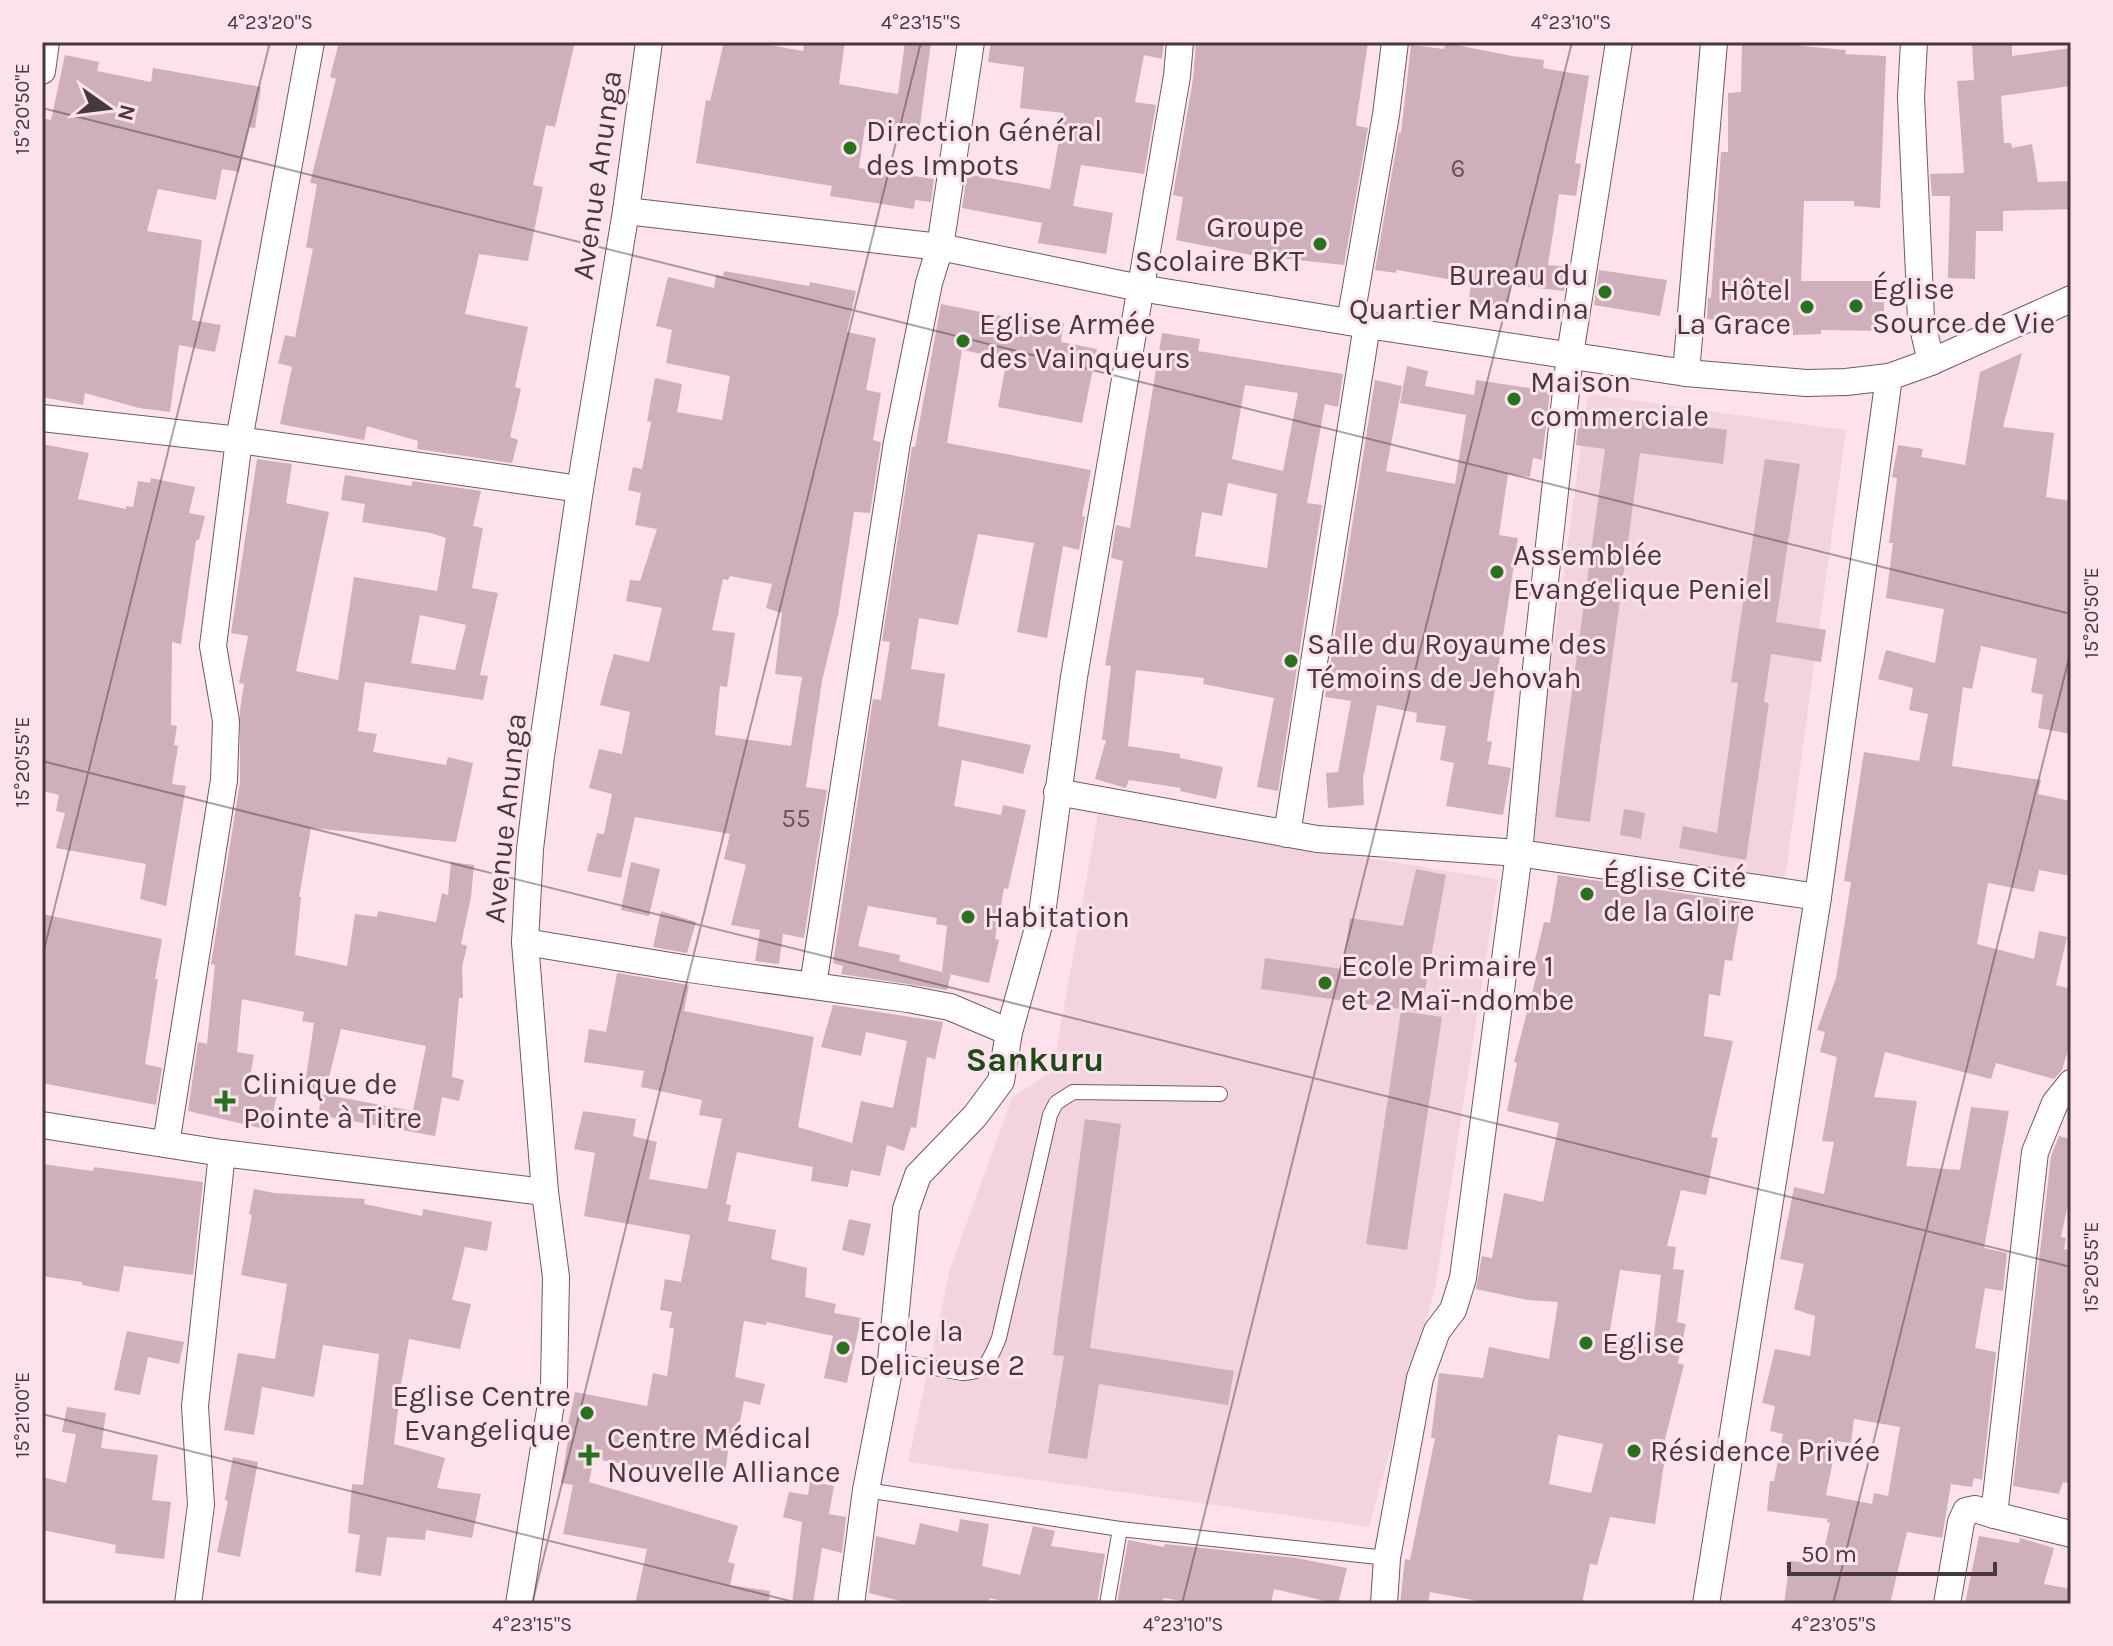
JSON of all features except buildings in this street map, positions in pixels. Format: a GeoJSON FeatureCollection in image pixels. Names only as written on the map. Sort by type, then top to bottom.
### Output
{"type":"FeatureCollection","features":[{"type":"Feature","properties":{"kind":"street"},"geometry":{"type":"LineString","coordinates":[[42,71],[46,42]]}},
{"type":"Feature","properties":{"kind":"street"},"geometry":{"type":"LineString","coordinates":[[166,1144],[224,780],[226,721],[213,646],[239,440],[311,42]]}},
{"type":"Feature","properties":{"kind":"street","name":"Avenue Anunga"},"geometry":{"type":"LineString","coordinates":[[519,1604],[554,1385],[556,1277],[545,1192],[525,942],[530,849],[580,489],[626,211],[649,42]]}},
{"type":"Feature","properties":{"kind":"street"},"geometry":{"type":"LineString","coordinates":[[813,985],[897,442],[929,283],[940,247],[971,42]]}},
{"type":"Feature","properties":{"kind":"street"},"geometry":{"type":"LineString","coordinates":[[851,1604],[866,1490],[891,1360],[906,1209],[918,1175],[975,1116],[1001,1081],[1009,1032],[1042,914],[1057,792],[1177,76],[1180,42]]}},
{"type":"Feature","properties":{"kind":"street"},"geometry":{"type":"LineString","coordinates":[[1287,834],[1395,42]]}},
{"type":"Feature","properties":{"kind":"street"},"geometry":{"type":"LineString","coordinates":[[1384,1604],[1387,1558],[1420,1378],[1437,1331],[1453,1310],[1463,1278],[1519,853],[1570,355],[1619,42]]}},
{"type":"Feature","properties":{"kind":"street"},"geometry":{"type":"LineString","coordinates":[[1686,373],[1714,42]]}},
{"type":"Feature","properties":{"kind":"street"},"geometry":{"type":"LineString","coordinates":[[1914,42],[1911,97],[1921,319],[1931,362]]}},
{"type":"Feature","properties":{"kind":"street"},"geometry":{"type":"LineString","coordinates":[[626,211],[940,247],[1140,288],[1358,324],[1686,373],[1806,383],[1889,377],[1931,362],[2071,299]]}},
{"type":"Feature","properties":{"kind":"street"},"geometry":{"type":"LineString","coordinates":[[1706,1604],[1818,897],[1889,377]]}},
{"type":"Feature","properties":{"kind":"street"},"geometry":{"type":"LineString","coordinates":[[42,418],[239,440],[580,489]]}},
{"type":"Feature","properties":{"kind":"street"},"geometry":{"type":"LineString","coordinates":[[1057,792],[1317,839],[1519,853],[1818,897]]}},
{"type":"Feature","properties":{"kind":"street"},"geometry":{"type":"LineString","coordinates":[[525,942],[950,1007],[1009,1032]]}},
{"type":"Feature","properties":{"kind":"street"},"geometry":{"type":"LineString","coordinates":[[1994,1515],[2035,1152],[2055,1103],[2071,1083]]}},
{"type":"Feature","properties":{"kind":"street"},"geometry":{"type":"LineString","coordinates":[[42,1125],[222,1153],[545,1192]]}},
{"type":"Feature","properties":{"kind":"street"},"geometry":{"type":"LineString","coordinates":[[188,1604],[201,1505],[195,1406],[222,1153]]}},
{"type":"Feature","properties":{"kind":"street"},"geometry":{"type":"LineString","coordinates":[[1947,1604],[1961,1522],[1966,1511],[1975,1509],[2071,1534]]}},
{"type":"Feature","properties":{"kind":"lane"},"geometry":{"type":"LineString","coordinates":[[891,1360],[974,1374],[987,1366],[999,1338],[1050,1115],[1056,1103],[1073,1092],[1220,1094]]}},
{"type":"Feature","properties":{"kind":"lane"},"geometry":{"type":"LineString","coordinates":[[866,1490],[1120,1529],[1387,1558]]}},
{"type":"Feature","properties":{"kind":"lane"},"geometry":{"type":"LineString","coordinates":[[1107,1604],[1120,1529]]}},
{"type":"Feature","properties":{"kind":"shaded area"},"geometry":{"type":"Polygon","coordinates":[[[1588,394],[1846,430],[1785,879],[1527,841],[1588,394]]]}},
{"type":"Feature","properties":{"kind":"shaded area"},"geometry":{"type":"Polygon","coordinates":[[[1098,814],[1498,879],[1435,1288],[1369,1527],[908,1462],[950,1269],[1012,1098],[1053,1070],[1098,814]]]}},
{"type":"Feature","properties":{"kind":"place","name":"Direction Général des Impots"},"geometry":{"type":"Point","coordinates":[850,148]}},
{"type":"Feature","properties":{"kind":"place","name":"Groupe Scolaire BKT"},"geometry":{"type":"Point","coordinates":[1320,244]}},
{"type":"Feature","properties":{"kind":"place","name":"Bureau du Quartier Mandina"},"geometry":{"type":"Point","coordinates":[1605,292]}},
{"type":"Feature","properties":{"kind":"place","name":"Église Source de Vie"},"geometry":{"type":"Point","coordinates":[1856,306]}},
{"type":"Feature","properties":{"kind":"place","name":"Hôtel La Grace"},"geometry":{"type":"Point","coordinates":[1807,307]}},
{"type":"Feature","properties":{"kind":"place","name":"Eglise Armée des Vainqueurs"},"geometry":{"type":"Point","coordinates":[963,341]}},
{"type":"Feature","properties":{"kind":"place","name":"Maison commerciale"},"geometry":{"type":"Point","coordinates":[1514,399]}},
{"type":"Feature","properties":{"kind":"place","name":"Assemblée Evangelique Peniel"},"geometry":{"type":"Point","coordinates":[1497,572]}},
{"type":"Feature","properties":{"kind":"place","name":"Salle du Royaume des Témoins de Jehovah"},"geometry":{"type":"Point","coordinates":[1291,661]}},
{"type":"Feature","properties":{"kind":"place","name":"Église Cité de la Gloire"},"geometry":{"type":"Point","coordinates":[1587,894]}},
{"type":"Feature","properties":{"kind":"place","name":"Habitation"},"geometry":{"type":"Point","coordinates":[968,917]}},
{"type":"Feature","properties":{"kind":"place","name":"Ecole Primaire 1 et 2 Maï-ndombe"},"geometry":{"type":"Point","coordinates":[1325,983]}},
{"type":"Feature","properties":{"kind":"place","name":"Clinique de Pointe à Titre"},"geometry":{"type":"Point","coordinates":[225,1101]}},
{"type":"Feature","properties":{"kind":"place","name":"Eglise"},"geometry":{"type":"Point","coordinates":[1586,1343]}},
{"type":"Feature","properties":{"kind":"place","name":"Ecole la Delicieuse 2"},"geometry":{"type":"Point","coordinates":[843,1348]}},
{"type":"Feature","properties":{"kind":"place","name":"Eglise Centre Evangelique"},"geometry":{"type":"Point","coordinates":[587,1413]}},
{"type":"Feature","properties":{"kind":"place","name":"Résidence Privée"},"geometry":{"type":"Point","coordinates":[1634,1451]}},
{"type":"Feature","properties":{"kind":"place","name":"Centre Médical Nouvelle Alliance"},"geometry":{"type":"Point","coordinates":[589,1455]}},
{"type":"Feature","properties":{"kind":"district","name":"Sankuru"},"geometry":{"type":"Point","coordinates":[1035,1060]}}]}
